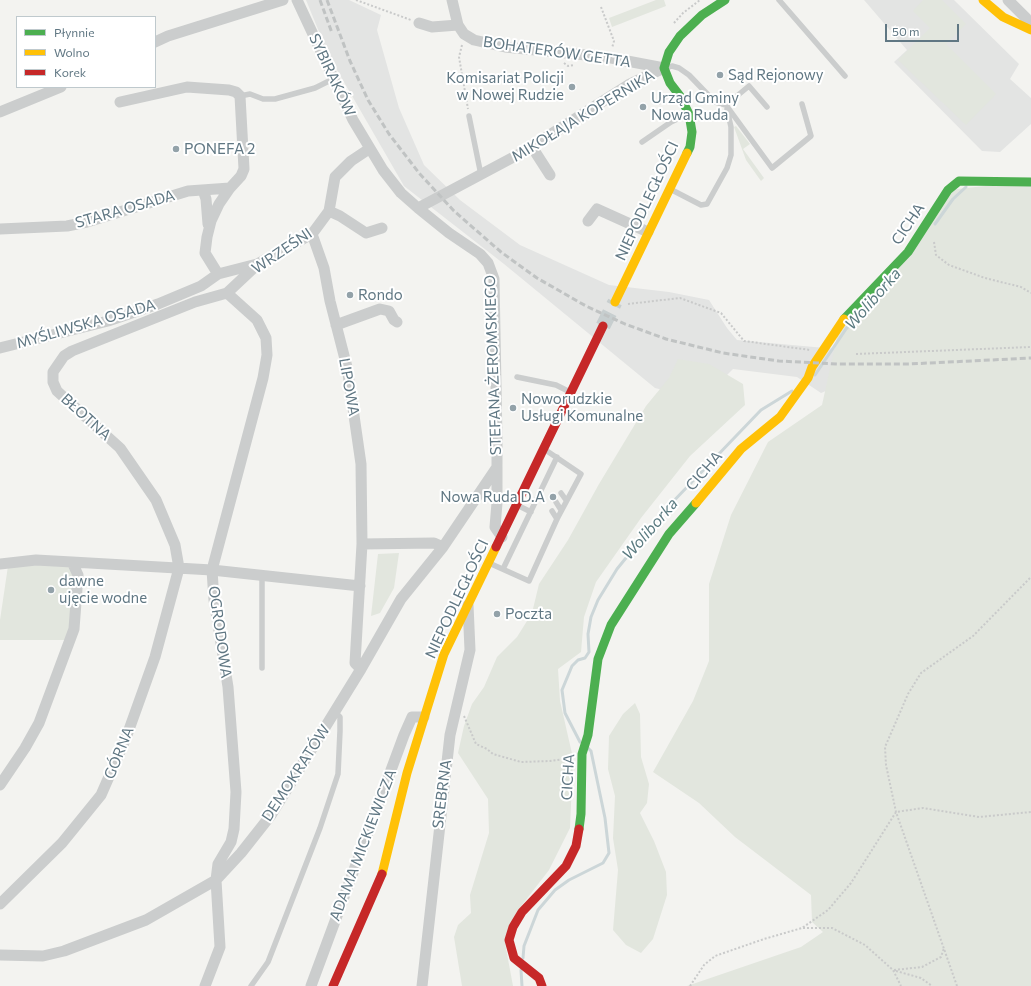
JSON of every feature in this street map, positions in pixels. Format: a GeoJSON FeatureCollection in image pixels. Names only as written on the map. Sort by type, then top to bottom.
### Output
{"type":"FeatureCollection","features":[{"type":"Feature","properties":{"kind":"street"},"geometry":{"type":"LineString","coordinates":[[156,42],[168,36],[283,0]]}},
{"type":"Feature","properties":{"kind":"street","name":"SYBIRAKÓW"},"geometry":{"type":"LineString","coordinates":[[297,0],[333,79],[369,149]]}},
{"type":"Feature","properties":{"kind":"street"},"geometry":{"type":"LineString","coordinates":[[419,23],[432,27],[458,25],[452,0]]}},
{"type":"Feature","properties":{"kind":"street","name":"MIKOŁAJA KOPERNIKA"},"geometry":{"type":"LineString","coordinates":[[418,208],[481,176],[532,147],[630,84],[664,68],[669,52],[680,36],[702,15],[725,0]]}},
{"type":"Feature","properties":{"kind":"street"},"geometry":{"type":"LineString","coordinates":[[983,0],[1003,18],[1031,30]]}},
{"type":"Feature","properties":{"kind":"street"},"geometry":{"type":"LineString","coordinates":[[1008,0],[1026,18],[1031,27]]}},
{"type":"Feature","properties":{"kind":"street","name":"BOHATERÓW GETTA"},"geometry":{"type":"LineString","coordinates":[[458,25],[464,34],[474,40],[490,44],[606,57],[664,68]]}},
{"type":"Feature","properties":{"kind":"street","name":"NIEPODLEGŁOŚCI"},"geometry":{"type":"LineString","coordinates":[[618,303],[648,232],[690,146],[692,132],[689,114],[680,96],[670,83],[664,68]]}},
{"type":"Feature","properties":{"kind":"street"},"geometry":{"type":"LineString","coordinates":[[120,102],[187,87],[229,90],[236,92],[240,96],[244,169],[241,176],[230,188],[219,204],[209,230],[205,253],[218,274]]}},
{"type":"Feature","properties":{"kind":"street"},"geometry":{"type":"LineString","coordinates":[[0,112],[59,88]]}},
{"type":"Feature","properties":{"kind":"street"},"geometry":{"type":"LineString","coordinates":[[532,147],[550,175]]}},
{"type":"Feature","properties":{"kind":"street","name":"STEFANA ŻEROMSKIEGO"},"geometry":{"type":"LineString","coordinates":[[369,149],[401,192],[449,233],[480,254],[488,263],[494,279],[497,466],[497,503],[495,527],[502,537]]}},
{"type":"Feature","properties":{"kind":"street","name":"WRZEŚNI"},"geometry":{"type":"LineString","coordinates":[[227,293],[259,264],[312,234],[328,211],[335,177],[351,160],[369,149]]}},
{"type":"Feature","properties":{"kind":"street","name":"CICHA"},"geometry":{"type":"LineString","coordinates":[[542,986],[539,978],[514,958],[509,940],[513,927],[522,912],[566,866],[576,846],[580,814],[582,755],[588,735],[598,659],[611,625],[669,534],[741,449],[780,417],[798,394],[808,378],[810,370],[840,323],[908,252],[948,190],[960,181],[1031,182]]}},
{"type":"Feature","properties":{"kind":"street","name":"STARA OSADA"},"geometry":{"type":"LineString","coordinates":[[0,229],[45,228],[80,223],[188,191],[230,188]]}},
{"type":"Feature","properties":{"kind":"street"},"geometry":{"type":"LineString","coordinates":[[203,190],[206,199],[209,230]]}},
{"type":"Feature","properties":{"kind":"street"},"geometry":{"type":"LineString","coordinates":[[588,221],[597,208],[648,232]]}},
{"type":"Feature","properties":{"kind":"street"},"geometry":{"type":"LineString","coordinates":[[328,211],[340,216],[366,232],[382,228]]}},
{"type":"Feature","properties":{"kind":"street","name":"LIPOWA"},"geometry":{"type":"LineString","coordinates":[[312,234],[324,268],[347,367],[361,464],[362,544],[355,663],[361,669]]}},
{"type":"Feature","properties":{"kind":"street","name":"MYŚLIWSKA OSADA"},"geometry":{"type":"LineString","coordinates":[[0,348],[108,321],[158,304],[202,286],[218,274],[259,264]]}},
{"type":"Feature","properties":{"kind":"street","name":"BŁOTNA"},"geometry":{"type":"LineString","coordinates":[[179,568],[172,538],[156,500],[120,448],[57,391],[53,382],[53,372],[64,356],[72,351],[195,302],[227,293]]}},
{"type":"Feature","properties":{"kind":"street","name":"OGRODOWA"},"geometry":{"type":"LineString","coordinates":[[205,986],[220,947],[216,880],[218,864],[231,842],[234,829],[236,792],[228,687],[214,600],[212,570],[263,378],[267,354],[266,338],[257,320],[227,293]]}},
{"type":"Feature","properties":{"kind":"street"},"geometry":{"type":"LineString","coordinates":[[336,324],[380,309],[389,311],[394,320],[397,322]]}},
{"type":"Feature","properties":{"kind":"street","name":"NIEPODLEGŁOŚCI"},"geometry":{"type":"LineString","coordinates":[[333,986],[382,874],[407,773],[444,654],[603,326]]}},
{"type":"Feature","properties":{"kind":"street","name":"DEMOKRATÓW"},"geometry":{"type":"LineString","coordinates":[[0,955],[43,956],[64,951],[146,920],[216,880],[242,853],[271,815],[361,669],[401,598],[443,547],[497,466]]}},
{"type":"Feature","properties":{"kind":"street"},"geometry":{"type":"LineString","coordinates":[[362,544],[434,543],[443,547]]}},
{"type":"Feature","properties":{"kind":"street"},"geometry":{"type":"LineString","coordinates":[[0,564],[36,560],[212,570],[360,586]]}},
{"type":"Feature","properties":{"kind":"street"},"geometry":{"type":"LineString","coordinates":[[0,785],[25,748],[39,723],[74,629],[78,575],[72,562]]}},
{"type":"Feature","properties":{"kind":"street","name":"GÓRNA"},"geometry":{"type":"LineString","coordinates":[[0,904],[62,843],[101,796],[126,738],[155,657],[179,568]]}},
{"type":"Feature","properties":{"kind":"street","name":"SREBRNA"},"geometry":{"type":"LineString","coordinates":[[422,986],[450,735],[470,650],[468,604]]}},
{"type":"Feature","properties":{"kind":"street","name":"ADAMA MICKIEWICZA"},"geometry":{"type":"LineString","coordinates":[[311,986],[404,735],[412,717],[424,717]]}},
{"type":"Feature","properties":{"kind":"lane"},"geometry":{"type":"LineString","coordinates":[[779,0],[845,76]]}},
{"type":"Feature","properties":{"kind":"lane"},"geometry":{"type":"LineString","coordinates":[[664,68],[672,66],[679,68],[689,75],[715,102],[726,105],[772,168],[811,136],[802,104]]}},
{"type":"Feature","properties":{"kind":"lane"},"geometry":{"type":"LineString","coordinates":[[240,96],[250,94],[263,98],[275,99],[315,88],[333,79]]}},
{"type":"Feature","properties":{"kind":"lane"},"geometry":{"type":"LineString","coordinates":[[726,105],[749,86],[767,107]]}},
{"type":"Feature","properties":{"kind":"lane"},"geometry":{"type":"LineString","coordinates":[[670,189],[701,205],[707,204],[727,168],[731,155],[731,127],[726,105]]}},
{"type":"Feature","properties":{"kind":"lane"},"geometry":{"type":"LineString","coordinates":[[642,142],[671,122],[689,114]]}},
{"type":"Feature","properties":{"kind":"lane"},"geometry":{"type":"LineString","coordinates":[[469,116],[481,176]]}},
{"type":"Feature","properties":{"kind":"lane"},"geometry":{"type":"LineString","coordinates":[[517,377],[556,385],[570,392]]}},
{"type":"Feature","properties":{"kind":"lane"},"geometry":{"type":"LineString","coordinates":[[489,563],[529,581],[561,510],[580,474],[543,448]]}},
{"type":"Feature","properties":{"kind":"lane"},"geometry":{"type":"LineString","coordinates":[[503,569],[557,457]]}},
{"type":"Feature","properties":{"kind":"lane"},"geometry":{"type":"LineString","coordinates":[[561,493],[566,500]]}},
{"type":"Feature","properties":{"kind":"lane"},"geometry":{"type":"LineString","coordinates":[[556,502],[561,510]]}},
{"type":"Feature","properties":{"kind":"lane"},"geometry":{"type":"LineString","coordinates":[[516,505],[531,512]]}},
{"type":"Feature","properties":{"kind":"lane"},"geometry":{"type":"LineString","coordinates":[[552,511],[557,519]]}},
{"type":"Feature","properties":{"kind":"lane"},"geometry":{"type":"LineString","coordinates":[[262,576],[262,668]]}},
{"type":"Feature","properties":{"kind":"lane"},"geometry":{"type":"LineString","coordinates":[[251,986],[268,962],[320,828],[338,774],[340,717],[335,712]]}},
{"type":"Feature","properties":{"kind":"path"},"geometry":{"type":"LineString","coordinates":[[356,0],[419,23]]}},
{"type":"Feature","properties":{"kind":"path"},"geometry":{"type":"LineString","coordinates":[[601,7],[614,41],[611,51]]}},
{"type":"Feature","properties":{"kind":"path"},"geometry":{"type":"LineString","coordinates":[[463,42],[458,57],[469,116]]}},
{"type":"Feature","properties":{"kind":"path"},"geometry":{"type":"LineString","coordinates":[[659,104],[667,98]]}},
{"type":"Feature","properties":{"kind":"path"},"geometry":{"type":"LineString","coordinates":[[934,242],[936,255],[949,265],[986,278],[1021,287],[1031,293]]}},
{"type":"Feature","properties":{"kind":"path"},"geometry":{"type":"LineString","coordinates":[[618,303],[680,298],[721,313],[744,341],[823,351]]}},
{"type":"Feature","properties":{"kind":"path"},"geometry":{"type":"LineString","coordinates":[[856,354],[1031,347]]}},
{"type":"Feature","properties":{"kind":"path"},"geometry":{"type":"LineString","coordinates":[[957,986],[896,812],[886,765],[885,747],[908,694],[921,673],[973,636],[1031,578]]}},
{"type":"Feature","properties":{"kind":"path"},"geometry":{"type":"LineString","coordinates":[[462,711],[476,744],[501,757],[521,762],[550,762],[582,755]]}},
{"type":"Feature","properties":{"kind":"path"},"geometry":{"type":"LineString","coordinates":[[802,928],[828,910],[851,883],[896,812],[923,808],[979,817],[1031,812]]}},
{"type":"Feature","properties":{"kind":"path"},"geometry":{"type":"LineString","coordinates":[[690,986],[704,965],[716,956],[764,939],[802,928],[832,928],[865,945],[893,970],[901,986]]}},
{"type":"Feature","properties":{"kind":"path"},"geometry":{"type":"LineString","coordinates":[[893,970],[922,967],[932,963],[941,957],[944,947]]}},
{"type":"Feature","properties":{"kind":"path"},"geometry":{"type":"LineString","coordinates":[[893,970],[921,978],[932,986]]}},
{"type":"Feature","properties":{"kind":"shaded area"},"geometry":{"type":"Polygon","coordinates":[[[306,0],[349,0],[381,15],[377,30],[399,108],[424,165],[460,200],[520,245],[609,285],[669,292],[709,300],[727,328],[737,340],[847,350],[838,386],[821,393],[797,377],[733,369],[702,400],[655,388],[504,264],[404,186],[329,56],[306,0]]]}},
{"type":"Feature","properties":{"kind":"shaded area"},"geometry":{"type":"Polygon","coordinates":[[[656,0],[664,0],[666,6],[612,27],[609,18],[656,0]]]}},
{"type":"Feature","properties":{"kind":"shaded area"},"geometry":{"type":"Polygon","coordinates":[[[864,0],[954,0],[1019,64],[1010,79],[1031,98],[1031,124],[1000,152],[982,151],[894,62],[907,50],[864,0]]]}},
{"type":"Feature","properties":{"kind":"shaded area"},"geometry":{"type":"Polygon","coordinates":[[[923,0],[942,0],[966,24],[946,44],[996,94],[966,125],[898,60],[930,28],[913,11],[923,0]]]}},
{"type":"Feature","properties":{"kind":"shaded area"},"geometry":{"type":"Polygon","coordinates":[[[736,126],[750,144],[743,149],[764,178],[761,181],[746,160],[734,127],[736,126]]]}},
{"type":"Feature","properties":{"kind":"shaded area"},"geometry":{"type":"Polygon","coordinates":[[[1031,181],[1031,986],[687,986],[801,947],[823,932],[812,922],[811,895],[735,837],[699,803],[653,772],[693,701],[709,661],[709,584],[731,515],[768,442],[822,405],[840,323],[908,252],[948,190],[1031,181]]]}},
{"type":"Feature","properties":{"kind":"shaded area"},"geometry":{"type":"Polygon","coordinates":[[[678,359],[709,364],[743,384],[745,405],[690,456],[641,518],[596,582],[584,617],[581,652],[558,669],[560,701],[573,758],[570,828],[549,870],[522,905],[505,943],[513,986],[462,986],[454,937],[458,925],[471,913],[470,895],[489,833],[488,799],[458,753],[464,726],[472,704],[484,687],[497,657],[517,637],[532,613],[539,584],[568,540],[599,484],[646,406],[669,378],[678,359]]]}},
{"type":"Feature","properties":{"kind":"shaded area"},"geometry":{"type":"Polygon","coordinates":[[[399,553],[394,588],[380,613],[371,616],[378,554],[399,553]]]}},
{"type":"Feature","properties":{"kind":"shaded area"},"geometry":{"type":"Polygon","coordinates":[[[71,564],[75,576],[69,640],[0,640],[0,620],[8,566],[71,564]]]}},
{"type":"Feature","properties":{"kind":"shaded area"},"geometry":{"type":"Polygon","coordinates":[[[635,703],[640,714],[641,757],[649,784],[647,803],[640,813],[654,841],[666,872],[667,895],[653,939],[641,953],[626,945],[613,930],[618,870],[613,838],[615,796],[608,769],[609,736],[623,714],[635,703]]]}},
{"type":"Feature","properties":{"kind":"waterway","name":"Woliborka"},"geometry":{"type":"LineString","coordinates":[[935,224],[953,199],[966,187]]}},
{"type":"Feature","properties":{"kind":"waterway","name":"Woliborka"},"geometry":{"type":"LineString","coordinates":[[815,375],[846,329],[862,311]]}},
{"type":"Feature","properties":{"kind":"waterway","name":"Woliborka"},"geometry":{"type":"LineString","coordinates":[[580,742],[565,713],[562,690],[572,666],[578,660],[585,658],[589,652],[588,634],[591,617],[598,600],[617,569],[665,510],[761,410],[792,391]]}},
{"type":"Feature","properties":{"kind":"waterway","name":"Woliborka"},"geometry":{"type":"LineString","coordinates":[[523,958],[524,946],[538,910],[555,890],[569,880],[603,863],[609,853],[605,818],[591,751],[588,748]]}},
{"type":"Feature","properties":{"kind":"waterway","name":"Woliborka"},"geometry":{"type":"LineString","coordinates":[[521,970],[522,986]]}},
{"type":"Feature","properties":{"kind":"tunnel"},"geometry":{"type":"LineString","coordinates":[[603,326],[615,302]]}},
{"type":"Feature","properties":{"kind":"railway"},"geometry":{"type":"LineString","coordinates":[[320,0],[332,33]]}},
{"type":"Feature","properties":{"kind":"railway"},"geometry":{"type":"LineString","coordinates":[[327,0],[350,61],[368,100],[389,134],[419,173],[454,211],[501,252],[537,278],[586,306],[625,324],[666,339],[723,353],[779,361],[838,364],[909,364],[1031,358]]}},
{"type":"Feature","properties":{"kind":"traffic: fast"},"geometry":{"type":"LineString","coordinates":[[687,153],[690,147],[692,132],[689,114],[680,96],[670,83],[664,68],[669,52],[680,36],[702,15],[725,0]]}},
{"type":"Feature","properties":{"kind":"traffic: fast"},"geometry":{"type":"LineString","coordinates":[[844,319],[908,252],[948,190],[959,181],[1031,182]]}},
{"type":"Feature","properties":{"kind":"traffic: fast"},"geometry":{"type":"LineString","coordinates":[[579,829],[581,814],[582,754],[588,735],[598,659],[611,625],[669,534],[696,503]]}},
{"type":"Feature","properties":{"kind":"traffic: slow"},"geometry":{"type":"LineString","coordinates":[[983,0],[1003,17],[1031,30]]}},
{"type":"Feature","properties":{"kind":"traffic: slow"},"geometry":{"type":"LineString","coordinates":[[615,302],[687,153]]}},
{"type":"Feature","properties":{"kind":"traffic: slow"},"geometry":{"type":"LineString","coordinates":[[696,503],[741,449],[780,417],[808,378],[812,367],[844,319]]}},
{"type":"Feature","properties":{"kind":"traffic: slow"},"geometry":{"type":"LineString","coordinates":[[382,874],[407,773],[444,654],[496,547]]}},
{"type":"Feature","properties":{"kind":"traffic: jam"},"geometry":{"type":"LineString","coordinates":[[496,547],[603,326]]}},
{"type":"Feature","properties":{"kind":"traffic: jam"},"geometry":{"type":"LineString","coordinates":[[542,986],[539,978],[514,958],[509,940],[513,927],[522,912],[566,866],[576,846],[579,829]]}},
{"type":"Feature","properties":{"kind":"traffic: jam"},"geometry":{"type":"LineString","coordinates":[[333,986],[382,874]]}},
{"type":"Feature","properties":{"kind":"place","name":"Sąd Rejonowy"},"geometry":{"type":"Point","coordinates":[720,75]}},
{"type":"Feature","properties":{"kind":"place","name":"Komisariat Policji w Nowej Rudzie"},"geometry":{"type":"Point","coordinates":[572,87]}},
{"type":"Feature","properties":{"kind":"place","name":"Urząd Gminy Nowa Ruda"},"geometry":{"type":"Point","coordinates":[643,107]}},
{"type":"Feature","properties":{"kind":"place","name":"PONEFA 2"},"geometry":{"type":"Point","coordinates":[176,149]}},
{"type":"Feature","properties":{"kind":"place","name":"Rondo"},"geometry":{"type":"Point","coordinates":[350,295]}},
{"type":"Feature","properties":{"kind":"place","name":"Noworudzkie Usługi Komunalne"},"geometry":{"type":"Point","coordinates":[513,408]}},
{"type":"Feature","properties":{"kind":"place","name":"Nowa Ruda D.A"},"geometry":{"type":"Point","coordinates":[553,497]}},
{"type":"Feature","properties":{"kind":"place","name":"dawne ujęcie wodne"},"geometry":{"type":"Point","coordinates":[51,590]}},
{"type":"Feature","properties":{"kind":"place","name":"Poczta"},"geometry":{"type":"Point","coordinates":[497,614]}}]}
